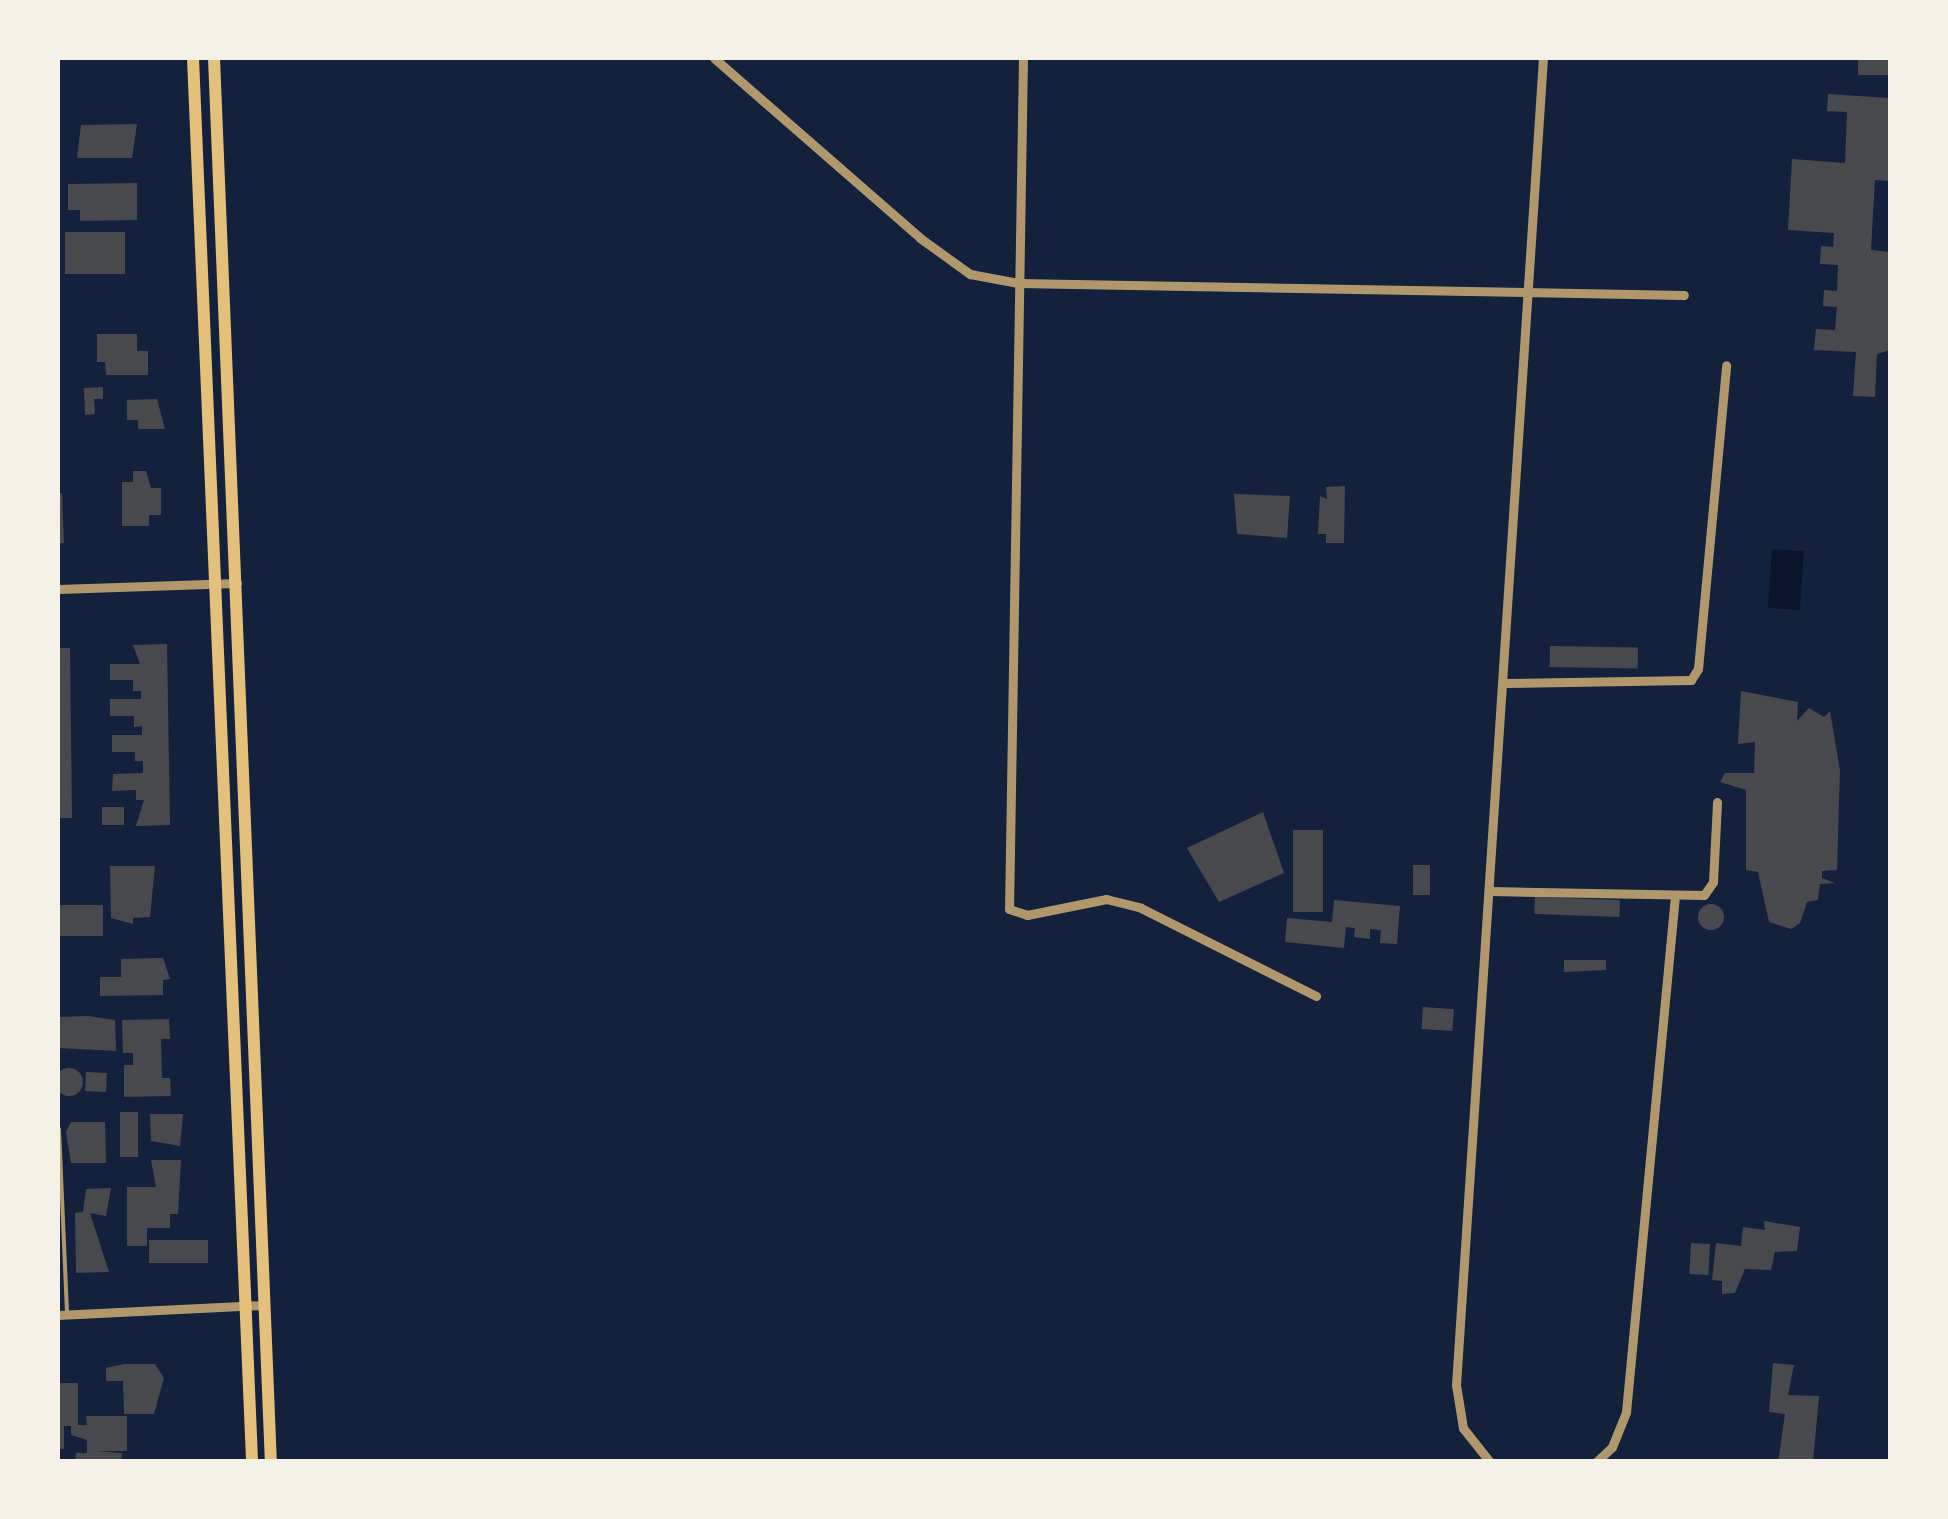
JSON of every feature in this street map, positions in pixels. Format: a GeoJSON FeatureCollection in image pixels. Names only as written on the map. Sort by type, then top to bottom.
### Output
{"type":"FeatureCollection","features":[{"type":"Feature","properties":{"kind":"main road"},"geometry":{"type":"LineString","coordinates":[[193,58],[252,1462]]}},
{"type":"Feature","properties":{"kind":"main road"},"geometry":{"type":"LineString","coordinates":[[214,58],[271,1462]]}},
{"type":"Feature","properties":{"kind":"street"},"geometry":{"type":"LineString","coordinates":[[714,58],[943,257],[970,274],[1018,284],[1684,295]]}},
{"type":"Feature","properties":{"kind":"street"},"geometry":{"type":"LineString","coordinates":[[1023,58],[1009,909],[1027,916],[1106,899],[1141,908],[1316,996]]}},
{"type":"Feature","properties":{"kind":"street"},"geometry":{"type":"LineString","coordinates":[[1490,1462],[1463,1428],[1456,1385],[1542,58]]}},
{"type":"Feature","properties":{"kind":"street"},"geometry":{"type":"LineString","coordinates":[[1504,683],[1692,680],[1698,669],[1726,365]]}},
{"type":"Feature","properties":{"kind":"street"},"geometry":{"type":"LineString","coordinates":[[58,589],[238,583]]}},
{"type":"Feature","properties":{"kind":"street"},"geometry":{"type":"LineString","coordinates":[[1490,892],[1704,895],[1713,882],[1717,802]]}},
{"type":"Feature","properties":{"kind":"street"},"geometry":{"type":"LineString","coordinates":[[1596,1462],[1612,1447],[1626,1412],[1676,896]]}},
{"type":"Feature","properties":{"kind":"street"},"geometry":{"type":"LineString","coordinates":[[62,1315],[264,1305]]}},
{"type":"Feature","properties":{"kind":"lane"},"geometry":{"type":"LineString","coordinates":[[60,1129],[62,1315]]}},
{"type":"Feature","properties":{"kind":"water"},"geometry":{"type":"Polygon","coordinates":[[[1772,549],[1804,551],[1800,610],[1768,608],[1772,549]]]}},
{"type":"Feature","properties":{"kind":"building"},"geometry":{"type":"Polygon","coordinates":[[[1858,58],[1890,58],[1890,75],[1858,75],[1858,58]]]}},
{"type":"Feature","properties":{"kind":"building"},"geometry":{"type":"Polygon","coordinates":[[[1828,94],[1890,98],[1890,181],[1875,180],[1871,250],[1890,252],[1890,350],[1877,354],[1875,397],[1853,396],[1856,352],[1814,350],[1816,329],[1835,330],[1837,307],[1823,306],[1824,290],[1837,291],[1838,265],[1820,264],[1821,246],[1833,247],[1834,233],[1788,230],[1792,159],[1845,163],[1847,112],[1827,111],[1828,94]]]}},
{"type":"Feature","properties":{"kind":"building"},"geometry":{"type":"Polygon","coordinates":[[[137,124],[132,158],[77,158],[81,125],[137,124]]]}},
{"type":"Feature","properties":{"kind":"building"},"geometry":{"type":"Polygon","coordinates":[[[137,183],[137,220],[80,221],[80,210],[68,210],[68,184],[137,183]]]}},
{"type":"Feature","properties":{"kind":"building"},"geometry":{"type":"Polygon","coordinates":[[[65,232],[125,232],[125,274],[65,274],[65,232]]]}},
{"type":"Feature","properties":{"kind":"building"},"geometry":{"type":"Polygon","coordinates":[[[97,334],[137,334],[137,351],[148,351],[148,375],[106,375],[105,362],[97,362],[97,334]]]}},
{"type":"Feature","properties":{"kind":"building"},"geometry":{"type":"Polygon","coordinates":[[[103,387],[103,399],[94,399],[95,414],[85,415],[84,388],[103,387]]]}},
{"type":"Feature","properties":{"kind":"building"},"geometry":{"type":"Polygon","coordinates":[[[157,399],[165,429],[138,429],[138,420],[127,420],[127,400],[157,399]]]}},
{"type":"Feature","properties":{"kind":"building"},"geometry":{"type":"Polygon","coordinates":[[[133,471],[146,471],[151,488],[161,488],[161,515],[149,515],[149,526],[122,526],[122,482],[133,482],[133,471]]]}},
{"type":"Feature","properties":{"kind":"building"},"geometry":{"type":"Polygon","coordinates":[[[1345,486],[1344,543],[1326,543],[1326,534],[1318,534],[1320,496],[1327,499],[1326,487],[1345,486]]]}},
{"type":"Feature","properties":{"kind":"building"},"geometry":{"type":"Polygon","coordinates":[[[58,493],[62,493],[64,543],[58,543],[58,493]]]}},
{"type":"Feature","properties":{"kind":"building"},"geometry":{"type":"Polygon","coordinates":[[[1234,494],[1290,496],[1287,538],[1237,534],[1234,494]]]}},
{"type":"Feature","properties":{"kind":"building"},"geometry":{"type":"Polygon","coordinates":[[[167,644],[170,825],[136,826],[144,800],[136,800],[136,790],[112,791],[113,774],[143,773],[143,761],[135,761],[135,752],[112,752],[112,735],[142,735],[142,726],[134,727],[134,716],[110,716],[110,699],[141,699],[141,691],[133,691],[133,680],[110,680],[110,664],[140,664],[133,645],[167,644]]]}},
{"type":"Feature","properties":{"kind":"building"},"geometry":{"type":"Polygon","coordinates":[[[1550,646],[1638,648],[1638,669],[1550,667],[1550,646]]]}},
{"type":"Feature","properties":{"kind":"building"},"geometry":{"type":"Polygon","coordinates":[[[58,648],[70,648],[72,818],[58,818],[58,648]]]}},
{"type":"Feature","properties":{"kind":"building"},"geometry":{"type":"Polygon","coordinates":[[[1741,691],[1798,702],[1797,721],[1809,708],[1824,717],[1830,711],[1840,770],[1837,870],[1822,871],[1822,878],[1835,883],[1820,884],[1818,900],[1807,902],[1800,923],[1791,929],[1769,922],[1758,872],[1746,870],[1746,790],[1720,782],[1725,773],[1754,773],[1755,742],[1738,744],[1741,691]]]}},
{"type":"Feature","properties":{"kind":"building"},"geometry":{"type":"Polygon","coordinates":[[[102,807],[124,807],[124,825],[102,825],[102,807]]]}},
{"type":"Feature","properties":{"kind":"building"},"geometry":{"type":"Polygon","coordinates":[[[1263,812],[1284,873],[1219,902],[1187,848],[1263,812]]]}},
{"type":"Feature","properties":{"kind":"building"},"geometry":{"type":"Polygon","coordinates":[[[1293,830],[1323,830],[1323,912],[1293,912],[1293,830]]]}},
{"type":"Feature","properties":{"kind":"building"},"geometry":{"type":"Polygon","coordinates":[[[1413,865],[1430,865],[1430,895],[1413,895],[1413,865]]]}},
{"type":"Feature","properties":{"kind":"building"},"geometry":{"type":"Polygon","coordinates":[[[110,866],[155,866],[150,917],[133,918],[133,924],[111,918],[110,866]]]}},
{"type":"Feature","properties":{"kind":"building"},"geometry":{"type":"Polygon","coordinates":[[[1535,897],[1620,900],[1619,917],[1534,914],[1535,897]]]}},
{"type":"Feature","properties":{"kind":"building"},"geometry":{"type":"Polygon","coordinates":[[[1334,900],[1400,906],[1397,944],[1380,943],[1381,930],[1370,929],[1370,939],[1354,937],[1355,928],[1346,927],[1344,948],[1285,942],[1287,918],[1332,922],[1334,900]]]}},
{"type":"Feature","properties":{"kind":"building"},"geometry":{"type":"Polygon","coordinates":[[[1711,904],[1720,908],[1724,917],[1720,926],[1711,930],[1702,926],[1698,917],[1702,908],[1711,904]]]}},
{"type":"Feature","properties":{"kind":"building"},"geometry":{"type":"Polygon","coordinates":[[[58,905],[103,905],[103,936],[58,936],[58,905]]]}},
{"type":"Feature","properties":{"kind":"building"},"geometry":{"type":"Polygon","coordinates":[[[163,958],[170,979],[163,980],[163,995],[100,996],[100,977],[121,977],[121,959],[163,958]]]}},
{"type":"Feature","properties":{"kind":"building"},"geometry":{"type":"Polygon","coordinates":[[[1564,960],[1606,960],[1606,970],[1564,972],[1564,960]]]}},
{"type":"Feature","properties":{"kind":"building"},"geometry":{"type":"Polygon","coordinates":[[[1423,1007],[1454,1009],[1452,1031],[1421,1029],[1423,1007]]]}},
{"type":"Feature","properties":{"kind":"building"},"geometry":{"type":"Polygon","coordinates":[[[58,1017],[115,1020],[116,1051],[58,1048],[58,1017]]]}},
{"type":"Feature","properties":{"kind":"building"},"geometry":{"type":"Polygon","coordinates":[[[169,1019],[170,1039],[161,1039],[162,1078],[170,1078],[171,1096],[124,1097],[124,1065],[133,1065],[133,1053],[123,1053],[122,1020],[169,1019]]]}},
{"type":"Feature","properties":{"kind":"building"},"geometry":{"type":"Polygon","coordinates":[[[69,1068],[79,1072],[83,1082],[79,1092],[69,1096],[59,1092],[55,1082],[59,1072],[69,1068]]]}},
{"type":"Feature","properties":{"kind":"building"},"geometry":{"type":"Polygon","coordinates":[[[86,1072],[107,1073],[106,1092],[85,1091],[86,1072]]]}},
{"type":"Feature","properties":{"kind":"building"},"geometry":{"type":"Polygon","coordinates":[[[120,1112],[138,1112],[138,1157],[120,1157],[120,1112]]]}},
{"type":"Feature","properties":{"kind":"building"},"geometry":{"type":"Polygon","coordinates":[[[150,1114],[183,1114],[180,1146],[151,1141],[150,1114]]]}},
{"type":"Feature","properties":{"kind":"building"},"geometry":{"type":"Polygon","coordinates":[[[71,1122],[105,1122],[106,1163],[71,1163],[66,1132],[71,1122]]]}},
{"type":"Feature","properties":{"kind":"building"},"geometry":{"type":"Polygon","coordinates":[[[151,1160],[181,1160],[178,1214],[170,1214],[170,1228],[147,1228],[147,1246],[127,1246],[127,1187],[156,1187],[151,1160]]]}},
{"type":"Feature","properties":{"kind":"building"},"geometry":{"type":"Polygon","coordinates":[[[111,1188],[106,1216],[90,1213],[109,1272],[76,1273],[75,1213],[83,1212],[86,1189],[111,1188]]]}},
{"type":"Feature","properties":{"kind":"building"},"geometry":{"type":"Polygon","coordinates":[[[1764,1221],[1800,1227],[1797,1251],[1775,1252],[1771,1270],[1745,1269],[1735,1293],[1722,1294],[1722,1281],[1712,1280],[1716,1243],[1741,1246],[1743,1227],[1765,1230],[1764,1221]]]}},
{"type":"Feature","properties":{"kind":"building"},"geometry":{"type":"Polygon","coordinates":[[[149,1240],[208,1240],[208,1263],[149,1263],[149,1240]]]}},
{"type":"Feature","properties":{"kind":"building"},"geometry":{"type":"Polygon","coordinates":[[[1691,1243],[1710,1244],[1708,1275],[1689,1274],[1691,1243]]]}},
{"type":"Feature","properties":{"kind":"building"},"geometry":{"type":"Polygon","coordinates":[[[1773,1363],[1794,1365],[1788,1395],[1819,1396],[1813,1462],[1778,1462],[1785,1414],[1769,1412],[1773,1363]]]}},
{"type":"Feature","properties":{"kind":"building"},"geometry":{"type":"Polygon","coordinates":[[[155,1364],[164,1378],[154,1414],[124,1414],[123,1381],[106,1381],[106,1368],[155,1364]]]}},
{"type":"Feature","properties":{"kind":"building"},"geometry":{"type":"Polygon","coordinates":[[[58,1383],[78,1383],[78,1425],[87,1425],[86,1416],[127,1416],[127,1451],[97,1451],[122,1453],[121,1462],[75,1462],[76,1453],[87,1453],[87,1440],[71,1435],[71,1426],[64,1426],[64,1449],[58,1449],[58,1383]]]}}]}
